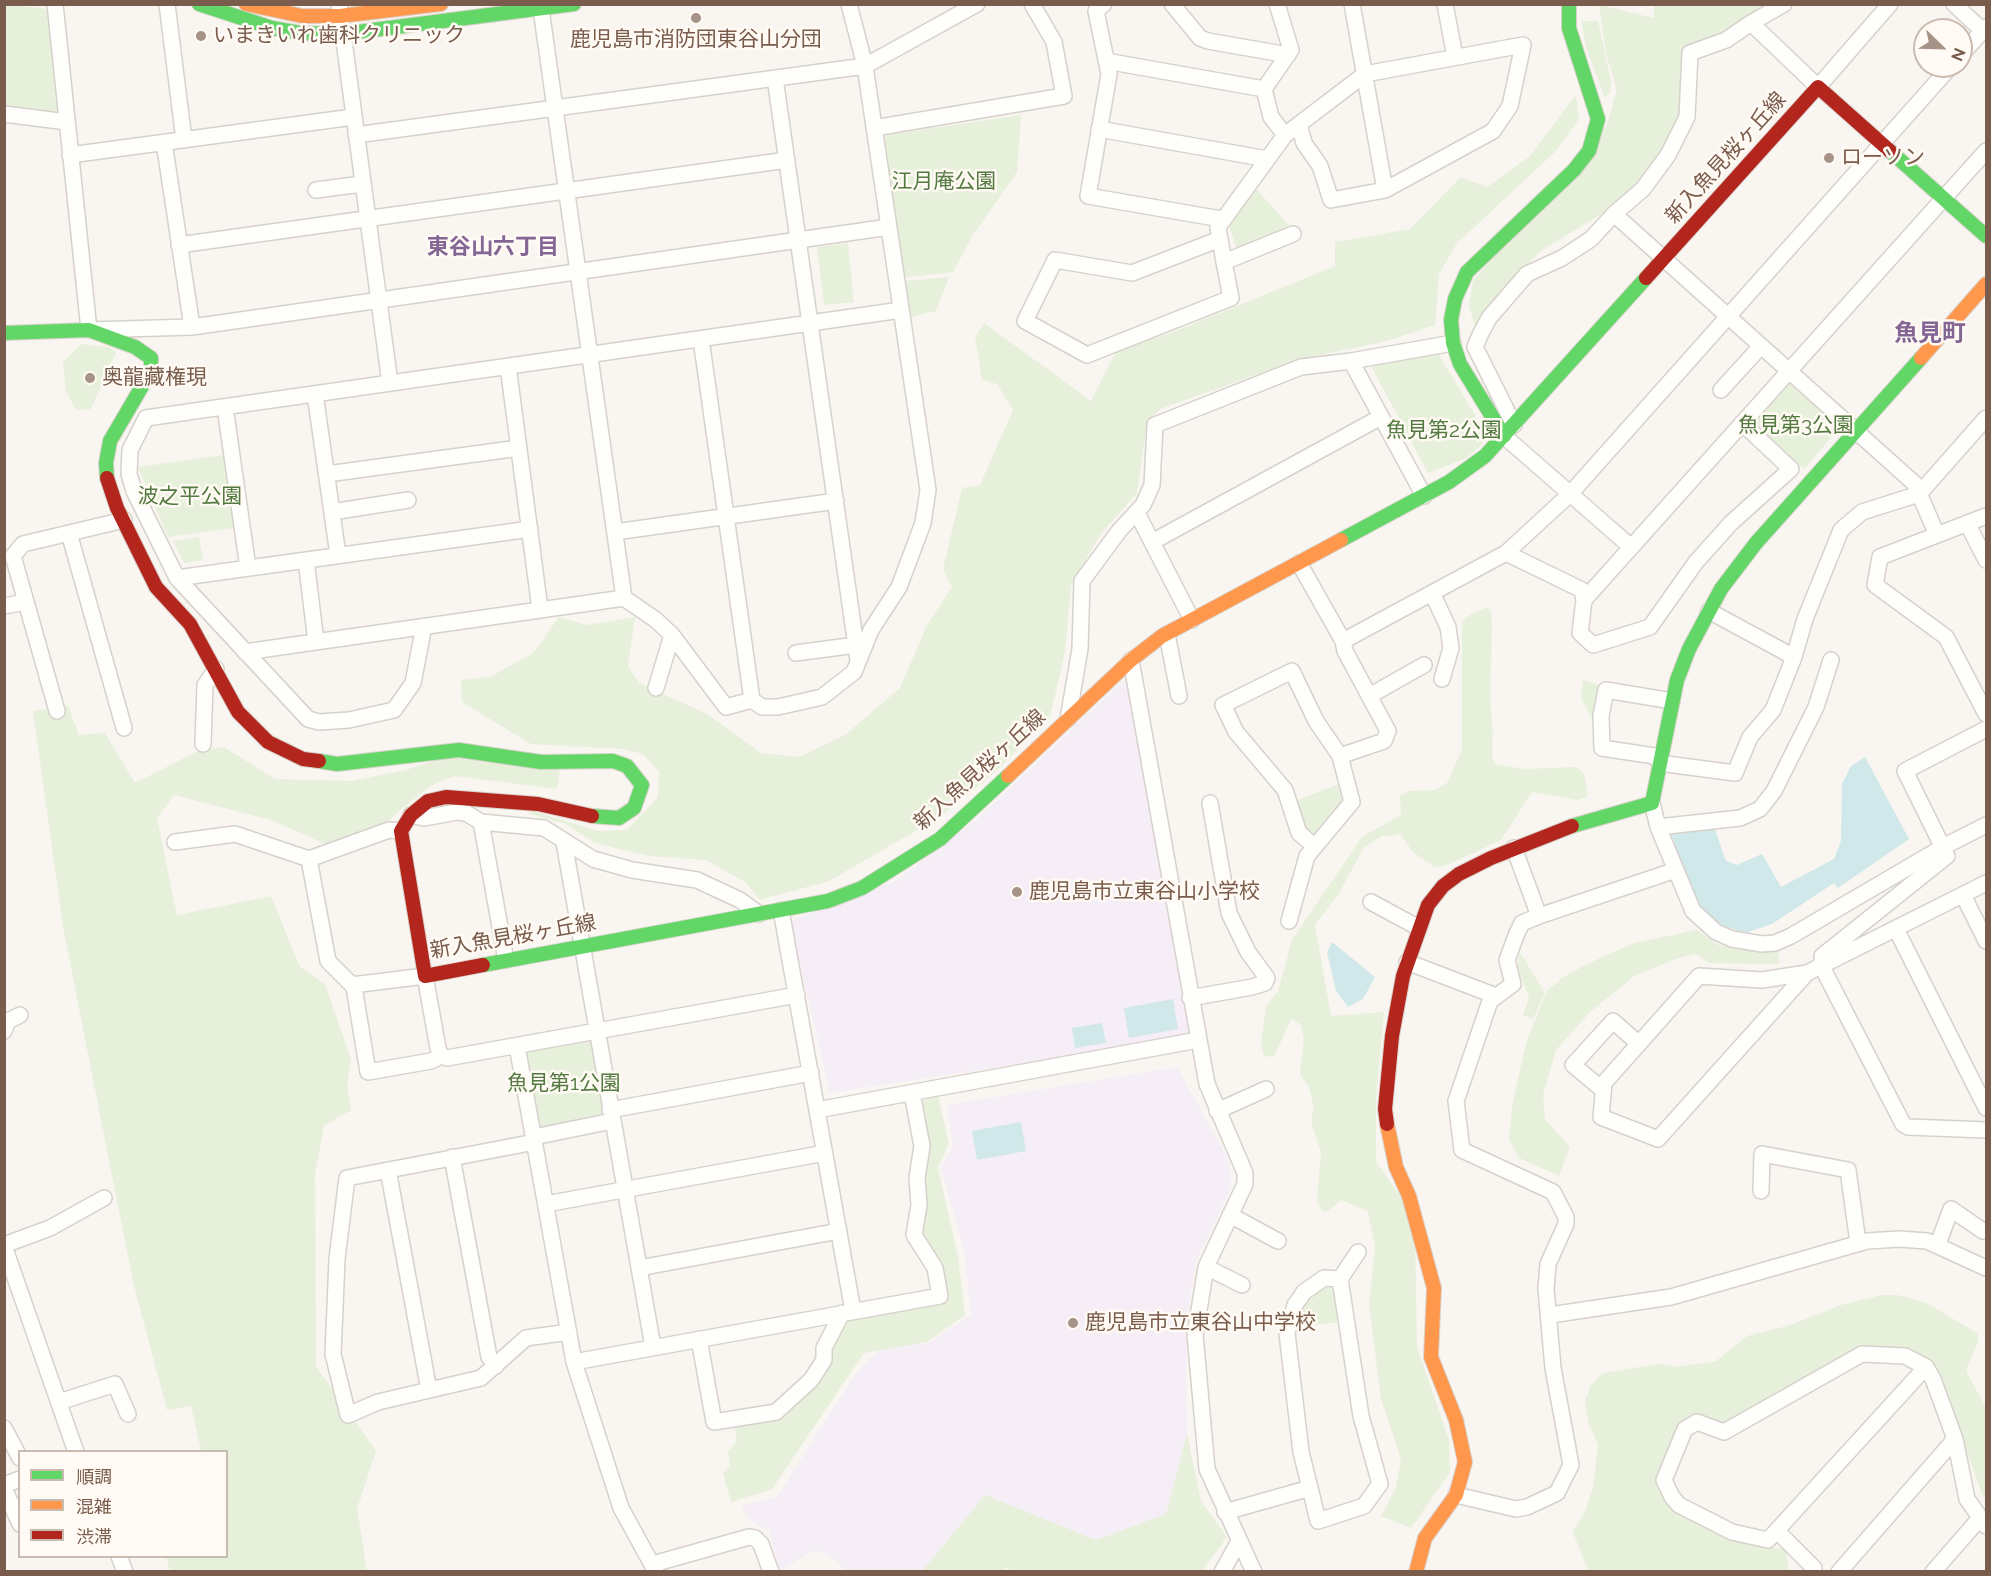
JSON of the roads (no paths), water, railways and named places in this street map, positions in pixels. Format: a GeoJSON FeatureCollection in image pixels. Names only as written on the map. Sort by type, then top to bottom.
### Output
{"type":"FeatureCollection","features":[{"type":"Feature","properties":{"kind":"street"},"geometry":{"type":"LineString","coordinates":[[167,4],[184,140]]}},
{"type":"Feature","properties":{"kind":"street"},"geometry":{"type":"LineString","coordinates":[[199,4],[272,28],[300,33],[342,33],[574,4]]}},
{"type":"Feature","properties":{"kind":"street"},"geometry":{"type":"LineString","coordinates":[[246,4],[303,16],[340,10],[441,4]]}},
{"type":"Feature","properties":{"kind":"street"},"geometry":{"type":"LineString","coordinates":[[701,339],[752,700],[756,705],[770,708],[822,697],[849,677],[858,662],[870,630],[900,587],[927,506],[928,490],[865,66],[849,4]]}},
{"type":"Feature","properties":{"kind":"street"},"geometry":{"type":"LineString","coordinates":[[356,135],[865,66],[977,4]]}},
{"type":"Feature","properties":{"kind":"street"},"geometry":{"type":"LineString","coordinates":[[874,128],[1064,96],[1054,42],[1032,4]]}},
{"type":"Feature","properties":{"kind":"street"},"geometry":{"type":"LineString","coordinates":[[1104,4],[1096,11],[1109,74],[1088,196],[1221,219]]}},
{"type":"Feature","properties":{"kind":"street"},"geometry":{"type":"LineString","coordinates":[[1172,4],[1200,38],[1288,55]]}},
{"type":"Feature","properties":{"kind":"street"},"geometry":{"type":"LineString","coordinates":[[1277,4],[1291,50],[1264,89],[1271,117],[1285,135]]}},
{"type":"Feature","properties":{"kind":"street"},"geometry":{"type":"LineString","coordinates":[[1352,4],[1385,190]]}},
{"type":"Feature","properties":{"kind":"street"},"geometry":{"type":"LineString","coordinates":[[1445,4],[1455,57]]}},
{"type":"Feature","properties":{"kind":"street"},"geometry":{"type":"LineString","coordinates":[[1569,4],[1570,34],[1594,102],[1598,119],[1596,134],[1589,152],[1574,170],[1467,272],[1455,299],[1451,320],[1453,343],[1465,373],[1509,430],[1570,494],[1631,547]]}},
{"type":"Feature","properties":{"kind":"street"},"geometry":{"type":"LineString","coordinates":[[1509,430],[1475,347],[1489,318],[1527,274],[1562,258],[1591,239],[1614,214],[1643,189],[1662,164],[1687,117],[1690,52],[1726,40],[1784,4]]}},
{"type":"Feature","properties":{"kind":"street"},"geometry":{"type":"LineString","coordinates":[[1818,87],[1890,4]]}},
{"type":"Feature","properties":{"kind":"street"},"geometry":{"type":"LineString","coordinates":[[1954,4],[1985,29],[1973,42]]}},
{"type":"Feature","properties":{"kind":"street"},"geometry":{"type":"LineString","coordinates":[[50,5],[67,122],[89,330]]}},
{"type":"Feature","properties":{"kind":"street"},"geometry":{"type":"LineString","coordinates":[[541,7],[624,598]]}},
{"type":"Feature","properties":{"kind":"street"},"geometry":{"type":"LineString","coordinates":[[340,10],[390,383]]}},
{"type":"Feature","properties":{"kind":"street"},"geometry":{"type":"LineString","coordinates":[[1751,23],[1818,87],[1986,236]]}},
{"type":"Feature","properties":{"kind":"street"},"geometry":{"type":"LineString","coordinates":[[1220,238],[1132,273],[1055,260],[1025,321],[1088,355],[1231,298],[1218,226],[1285,135],[1299,124],[1365,74],[1523,45],[1510,106],[1493,130],[1385,190],[1331,200],[1320,166],[1304,142],[1299,124]]}},
{"type":"Feature","properties":{"kind":"street"},"geometry":{"type":"LineString","coordinates":[[1106,61],[1264,89]]}},
{"type":"Feature","properties":{"kind":"street"},"geometry":{"type":"LineString","coordinates":[[776,78],[858,662]]}},
{"type":"Feature","properties":{"kind":"street"},"geometry":{"type":"LineString","coordinates":[[1343,641],[1506,553],[1570,494],[1941,78]]}},
{"type":"Feature","properties":{"kind":"street","name":"新入魚見桜ヶ丘線"},"geometry":{"type":"LineString","coordinates":[[401,831],[425,976],[828,901],[862,888],[940,839],[1131,660],[1167,634],[1424,496],[1472,467],[1509,430],[1818,87]]}},
{"type":"Feature","properties":{"kind":"street"},"geometry":{"type":"LineString","coordinates":[[4,114],[67,122]]}},
{"type":"Feature","properties":{"kind":"street"},"geometry":{"type":"LineString","coordinates":[[70,155],[353,117]]}},
{"type":"Feature","properties":{"kind":"street"},"geometry":{"type":"LineString","coordinates":[[1099,129],[1267,159]]}},
{"type":"Feature","properties":{"kind":"street"},"geometry":{"type":"LineString","coordinates":[[164,142],[192,327]]}},
{"type":"Feature","properties":{"kind":"street"},"geometry":{"type":"LineString","coordinates":[[1584,600],[1986,151]]}},
{"type":"Feature","properties":{"kind":"street"},"geometry":{"type":"LineString","coordinates":[[179,245],[787,160]]}},
{"type":"Feature","properties":{"kind":"street"},"geometry":{"type":"LineString","coordinates":[[316,190],[362,184]]}},
{"type":"Feature","properties":{"kind":"street"},"geometry":{"type":"LineString","coordinates":[[1614,214],[1662,260],[1915,484],[1937,535]]}},
{"type":"Feature","properties":{"kind":"street"},"geometry":{"type":"LineString","coordinates":[[4,333],[192,327],[889,227]]}},
{"type":"Feature","properties":{"kind":"street"},"geometry":{"type":"LineString","coordinates":[[1224,262],[1293,234]]}},
{"type":"Feature","properties":{"kind":"street"},"geometry":{"type":"LineString","coordinates":[[1986,284],[1734,570],[1689,649],[1672,702],[1652,803],[1658,826],[1693,911],[1701,920],[1732,939],[1762,944],[1775,943],[1791,936],[1943,847],[1986,825]]}},
{"type":"Feature","properties":{"kind":"street"},"geometry":{"type":"LineString","coordinates":[[127,410],[146,418],[901,310]]}},
{"type":"Feature","properties":{"kind":"street"},"geometry":{"type":"LineString","coordinates":[[89,330],[135,347],[151,357],[151,370],[110,441],[106,464],[107,479],[117,508],[156,587],[190,624],[238,712],[251,727],[276,747],[303,759],[337,764],[447,750],[541,762],[613,762],[627,766],[635,773],[642,785],[634,808],[619,818],[589,816],[538,804],[446,797],[428,801],[411,815],[401,831],[389,830],[309,859],[247,836],[235,834],[175,842]]}},
{"type":"Feature","properties":{"kind":"street"},"geometry":{"type":"LineString","coordinates":[[1068,719],[1080,649],[1082,581],[1119,531],[1137,513],[1152,485],[1155,424],[1301,367],[1351,361],[1453,343]]}},
{"type":"Feature","properties":{"kind":"street"},"geometry":{"type":"LineString","coordinates":[[1720,390],[1761,346]]}},
{"type":"Feature","properties":{"kind":"street"},"geometry":{"type":"LineString","coordinates":[[1351,361],[1424,496]]}},
{"type":"Feature","properties":{"kind":"street"},"geometry":{"type":"LineString","coordinates":[[508,366],[540,609]]}},
{"type":"Feature","properties":{"kind":"street"},"geometry":{"type":"LineString","coordinates":[[315,394],[338,555]]}},
{"type":"Feature","properties":{"kind":"street"},"geometry":{"type":"LineString","coordinates":[[225,407],[248,568]]}},
{"type":"Feature","properties":{"kind":"street"},"geometry":{"type":"LineString","coordinates":[[1152,542],[1381,417]]}},
{"type":"Feature","properties":{"kind":"street"},"geometry":{"type":"LineString","coordinates":[[146,418],[130,450],[129,474],[134,491],[177,578],[308,719],[319,722],[349,720],[394,710],[413,683],[424,626]]}},
{"type":"Feature","properties":{"kind":"street"},"geometry":{"type":"LineString","coordinates":[[1672,702],[1606,690],[1601,716],[1602,748],[1735,773],[1750,737],[1773,710],[1794,657],[1805,619],[1841,530],[1862,512],[1919,494],[1986,418]]}},
{"type":"Feature","properties":{"kind":"street"},"geometry":{"type":"LineString","coordinates":[[1506,553],[1582,590],[1584,600],[1580,633],[1593,645],[1650,627],[1696,562],[1731,523],[1791,469],[1742,423]]}},
{"type":"Feature","properties":{"kind":"street"},"geometry":{"type":"LineString","coordinates":[[327,474],[519,448]]}},
{"type":"Feature","properties":{"kind":"street"},"geometry":{"type":"LineString","coordinates":[[332,512],[408,500]]}},
{"type":"Feature","properties":{"kind":"street"},"geometry":{"type":"LineString","coordinates":[[615,532],[836,501]]}},
{"type":"Feature","properties":{"kind":"street"},"geometry":{"type":"LineString","coordinates":[[1137,513],[1192,620]]}},
{"type":"Feature","properties":{"kind":"street"},"geometry":{"type":"LineString","coordinates":[[1986,516],[1880,557],[1875,585],[1946,637],[1986,714]]}},
{"type":"Feature","properties":{"kind":"street"},"geometry":{"type":"LineString","coordinates":[[57,711],[13,556],[23,544],[124,520]]}},
{"type":"Feature","properties":{"kind":"street"},"geometry":{"type":"LineString","coordinates":[[1967,523],[1986,560]]}},
{"type":"Feature","properties":{"kind":"street"},"geometry":{"type":"LineString","coordinates":[[177,578],[530,529]]}},
{"type":"Feature","properties":{"kind":"street"},"geometry":{"type":"LineString","coordinates":[[69,533],[124,728]]}},
{"type":"Feature","properties":{"kind":"street"},"geometry":{"type":"LineString","coordinates":[[306,560],[316,642]]}},
{"type":"Feature","properties":{"kind":"street"},"geometry":{"type":"LineString","coordinates":[[1299,563],[1343,641],[1345,651],[1388,731],[1384,741],[1340,756]]}},
{"type":"Feature","properties":{"kind":"street"},"geometry":{"type":"LineString","coordinates":[[1432,593],[1448,627],[1451,648],[1442,679]]}},
{"type":"Feature","properties":{"kind":"street"},"geometry":{"type":"LineString","coordinates":[[245,652],[624,598],[656,620],[672,635],[726,707],[752,700]]}},
{"type":"Feature","properties":{"kind":"street"},"geometry":{"type":"LineString","coordinates":[[4,606],[26,602]]}},
{"type":"Feature","properties":{"kind":"street"},"geometry":{"type":"LineString","coordinates":[[1709,611],[1794,657]]}},
{"type":"Feature","properties":{"kind":"street"},"geometry":{"type":"LineString","coordinates":[[1167,634],[1179,696]]}},
{"type":"Feature","properties":{"kind":"street"},"geometry":{"type":"LineString","coordinates":[[656,688],[672,635]]}},
{"type":"Feature","properties":{"kind":"street"},"geometry":{"type":"LineString","coordinates":[[796,653],[856,645]]}},
{"type":"Feature","properties":{"kind":"street"},"geometry":{"type":"LineString","coordinates":[[1131,660],[1207,1084],[1245,1173],[1245,1184],[1206,1267],[1195,1335],[1207,1469],[1254,1572]]}},
{"type":"Feature","properties":{"kind":"street"},"geometry":{"type":"LineString","coordinates":[[1658,826],[1740,818],[1760,809],[1774,791],[1816,707],[1831,660]]}},
{"type":"Feature","properties":{"kind":"street"},"geometry":{"type":"LineString","coordinates":[[1369,696],[1424,665]]}},
{"type":"Feature","properties":{"kind":"street"},"geometry":{"type":"LineString","coordinates":[[203,744],[205,685],[216,669]]}},
{"type":"Feature","properties":{"kind":"street"},"geometry":{"type":"LineString","coordinates":[[1289,921],[1307,856],[1351,806],[1352,796],[1340,756],[1316,721],[1292,671],[1223,705],[1236,732],[1285,790],[1299,833],[1314,846]]}},
{"type":"Feature","properties":{"kind":"street"},"geometry":{"type":"LineString","coordinates":[[1986,729],[1905,771],[1947,856],[1822,956],[1822,967],[1903,1124],[1908,1127],[1986,1130]]}},
{"type":"Feature","properties":{"kind":"street"},"geometry":{"type":"LineString","coordinates":[[1190,998],[1252,987],[1265,982],[1267,978],[1248,952],[1229,913],[1210,803]]}},
{"type":"Feature","properties":{"kind":"street"},"geometry":{"type":"LineString","coordinates":[[1416,1572],[1425,1538],[1456,1495],[1465,1462],[1462,1441],[1431,1357],[1434,1288],[1409,1196],[1395,1167],[1388,1138],[1385,1109],[1392,1036],[1407,962],[1428,905],[1443,886],[1459,874],[1564,828],[1652,803]]}},
{"type":"Feature","properties":{"kind":"street"},"geometry":{"type":"LineString","coordinates":[[411,815],[424,818],[457,812],[466,813],[481,822],[544,828],[594,859],[619,867],[698,880],[740,900],[759,914]]}},
{"type":"Feature","properties":{"kind":"street"},"geometry":{"type":"LineString","coordinates":[[481,822],[506,960]]}},
{"type":"Feature","properties":{"kind":"street"},"geometry":{"type":"LineString","coordinates":[[564,842],[653,1347]]}},
{"type":"Feature","properties":{"kind":"street"},"geometry":{"type":"LineString","coordinates":[[1514,848],[1539,916]]}},
{"type":"Feature","properties":{"kind":"street"},"geometry":{"type":"LineString","coordinates":[[309,859],[328,961],[352,985],[368,1072],[431,1061],[441,1056]]}},
{"type":"Feature","properties":{"kind":"street"},"geometry":{"type":"LineString","coordinates":[[1456,1495],[1516,1509],[1557,1493],[1571,1465],[1553,1368],[1546,1274],[1566,1224],[1561,1203],[1553,1192],[1462,1150],[1456,1101],[1458,1091],[1490,1001],[1513,984],[1507,960],[1522,923],[1676,870]]}},
{"type":"Feature","properties":{"kind":"street"},"geometry":{"type":"LineString","coordinates":[[1807,973],[1658,1139],[1601,1118],[1604,1083],[1699,976],[1762,980],[1807,973],[1986,883]]}},
{"type":"Feature","properties":{"kind":"street"},"geometry":{"type":"LineString","coordinates":[[1963,895],[1986,941]]}},
{"type":"Feature","properties":{"kind":"street"},"geometry":{"type":"LineString","coordinates":[[1371,902],[1419,928]]}},
{"type":"Feature","properties":{"kind":"street"},"geometry":{"type":"LineString","coordinates":[[699,1339],[714,1422],[776,1412],[811,1380],[824,1360],[824,1348],[847,1312],[839,1231],[782,910]]}},
{"type":"Feature","properties":{"kind":"street"},"geometry":{"type":"LineString","coordinates":[[1896,929],[1986,1108]]}},
{"type":"Feature","properties":{"kind":"street"},"geometry":{"type":"LineString","coordinates":[[1407,962],[1496,996]]}},
{"type":"Feature","properties":{"kind":"street"},"geometry":{"type":"LineString","coordinates":[[352,985],[425,976],[441,1056]]}},
{"type":"Feature","properties":{"kind":"street"},"geometry":{"type":"LineString","coordinates":[[441,1056],[447,1059],[797,995]]}},
{"type":"Feature","properties":{"kind":"street"},"geometry":{"type":"LineString","coordinates":[[4,1031],[8,1021],[20,1015]]}},
{"type":"Feature","properties":{"kind":"street"},"geometry":{"type":"LineString","coordinates":[[1603,1090],[1573,1065],[1613,1021],[1639,1044]]}},
{"type":"Feature","properties":{"kind":"street"},"geometry":{"type":"LineString","coordinates":[[4,1038],[4,1043]]}},
{"type":"Feature","properties":{"kind":"street"},"geometry":{"type":"LineString","coordinates":[[817,1110],[1198,1040]]}},
{"type":"Feature","properties":{"kind":"street"},"geometry":{"type":"LineString","coordinates":[[517,1046],[574,1362],[621,1508],[654,1568],[755,1538],[761,1544],[771,1572]]}},
{"type":"Feature","properties":{"kind":"street"},"geometry":{"type":"LineString","coordinates":[[569,1332],[526,1338],[481,1378],[378,1402],[348,1415],[333,1354],[337,1259],[347,1178],[534,1139],[611,1115],[811,1073]]}},
{"type":"Feature","properties":{"kind":"street"},"geometry":{"type":"LineString","coordinates":[[1217,1111],[1266,1089]]}},
{"type":"Feature","properties":{"kind":"street"},"geometry":{"type":"LineString","coordinates":[[574,1362],[940,1296],[935,1268],[914,1235],[919,1205],[917,1178],[922,1146],[912,1093]]}},
{"type":"Feature","properties":{"kind":"street"},"geometry":{"type":"LineString","coordinates":[[546,1204],[825,1153]]}},
{"type":"Feature","properties":{"kind":"street"},"geometry":{"type":"LineString","coordinates":[[1761,1191],[1762,1154],[1848,1170],[1858,1243]]}},
{"type":"Feature","properties":{"kind":"street"},"geometry":{"type":"LineString","coordinates":[[452,1157],[489,1357],[496,1366]]}},
{"type":"Feature","properties":{"kind":"street"},"geometry":{"type":"LineString","coordinates":[[388,1170],[429,1390]]}},
{"type":"Feature","properties":{"kind":"street"},"geometry":{"type":"LineString","coordinates":[[75,1450],[4,1245],[50,1228],[104,1198]]}},
{"type":"Feature","properties":{"kind":"street"},"geometry":{"type":"LineString","coordinates":[[1938,1244],[1951,1209],[1983,1231]]}},
{"type":"Feature","properties":{"kind":"street"},"geometry":{"type":"LineString","coordinates":[[1230,1215],[1278,1240]]}},
{"type":"Feature","properties":{"kind":"street"},"geometry":{"type":"LineString","coordinates":[[639,1268],[839,1231]]}},
{"type":"Feature","properties":{"kind":"street"},"geometry":{"type":"LineString","coordinates":[[1550,1315],[1671,1298],[1858,1243],[1899,1239],[1938,1244],[1986,1268]]}},
{"type":"Feature","properties":{"kind":"street"},"geometry":{"type":"LineString","coordinates":[[1340,1279],[1324,1278],[1304,1292],[1295,1305],[1287,1333],[1301,1452],[1318,1521],[1364,1506],[1380,1484],[1360,1416],[1340,1279],[1358,1252]]}},
{"type":"Feature","properties":{"kind":"street"},"geometry":{"type":"LineString","coordinates":[[1206,1267],[1242,1285]]}},
{"type":"Feature","properties":{"kind":"street"},"geometry":{"type":"LineString","coordinates":[[1926,1367],[1778,1532],[1768,1540],[1732,1532],[1679,1505],[1672,1497],[1664,1480],[1684,1429],[1697,1422],[1724,1432],[1862,1354],[1905,1356],[1926,1367],[1933,1379],[1955,1439],[1967,1499],[1983,1522],[1933,1572]]}},
{"type":"Feature","properties":{"kind":"street"},"geometry":{"type":"LineString","coordinates":[[59,1402],[115,1384],[128,1414]]}},
{"type":"Feature","properties":{"kind":"street"},"geometry":{"type":"LineString","coordinates":[[4,1428],[18,1454]]}},
{"type":"Feature","properties":{"kind":"street"},"geometry":{"type":"LineString","coordinates":[[1839,1572],[1955,1439]]}},
{"type":"Feature","properties":{"kind":"street"},"geometry":{"type":"LineString","coordinates":[[18,1480],[4,1487],[18,1519]]}},
{"type":"Feature","properties":{"kind":"street"},"geometry":{"type":"LineString","coordinates":[[1225,1512],[1310,1488]]}},
{"type":"Feature","properties":{"kind":"street"},"geometry":{"type":"LineString","coordinates":[[1778,1532],[1814,1568],[1814,1572]]}},
{"type":"Feature","properties":{"kind":"street"},"geometry":{"type":"LineString","coordinates":[[1222,1572],[1239,1541]]}},
{"type":"Feature","properties":{"kind":"street"},"geometry":{"type":"LineString","coordinates":[[119,1558],[125,1572]]}},
{"type":"Feature","properties":{"kind":"water"},"geometry":{"type":"Polygon","coordinates":[[[1865,757],[1909,839],[1838,888],[1834,883],[1772,924],[1745,933],[1718,924],[1700,907],[1672,836],[1676,830],[1714,827],[1726,861],[1737,865],[1762,854],[1781,887],[1834,859],[1841,841],[1842,784],[1851,766],[1865,757]]]}},
{"type":"Feature","properties":{"kind":"water"},"geometry":{"type":"Polygon","coordinates":[[[1332,942],[1375,977],[1363,999],[1348,1007],[1336,991],[1327,952],[1332,942]]]}},
{"type":"Feature","properties":{"kind":"water"},"geometry":{"type":"Polygon","coordinates":[[[1173,999],[1178,1029],[1129,1038],[1124,1008],[1173,999]]]}},
{"type":"Feature","properties":{"kind":"water"},"geometry":{"type":"Polygon","coordinates":[[[1102,1023],[1106,1043],[1075,1048],[1072,1028],[1102,1023]]]}},
{"type":"Feature","properties":{"kind":"water"},"geometry":{"type":"Polygon","coordinates":[[[1021,1122],[1026,1151],[977,1160],[972,1131],[1021,1122]]]}},
{"type":"Feature","properties":{"kind":"place","name":"鹿児島市消防団東谷山分団"},"geometry":{"type":"Point","coordinates":[696,18]}},
{"type":"Feature","properties":{"kind":"place","name":"いまきいれ歯科クリニック"},"geometry":{"type":"Point","coordinates":[201,36]}},
{"type":"Feature","properties":{"kind":"place","name":"ローソン"},"geometry":{"type":"Point","coordinates":[1829,158]}},
{"type":"Feature","properties":{"kind":"place","name":"奥龍藏権現"},"geometry":{"type":"Point","coordinates":[90,378]}},
{"type":"Feature","properties":{"kind":"place","name":"鹿児島市立東谷山小学校"},"geometry":{"type":"Point","coordinates":[1017,892]}},
{"type":"Feature","properties":{"kind":"place","name":"鹿児島市立東谷山中学校"},"geometry":{"type":"Point","coordinates":[1073,1323]}},
{"type":"Feature","properties":{"kind":"district","name":"東谷山六丁目"},"geometry":{"type":"Point","coordinates":[493,247]}},
{"type":"Feature","properties":{"kind":"district","name":"魚見町"},"geometry":{"type":"Point","coordinates":[1930,334]}},
{"type":"Feature","properties":{"kind":"park label","name":"江月庵公園"},"geometry":{"type":"Point","coordinates":[944,182]}},
{"type":"Feature","properties":{"kind":"park label","name":"魚見第3公園"},"geometry":{"type":"Point","coordinates":[1796,426]}},
{"type":"Feature","properties":{"kind":"park label","name":"魚見第2公園"},"geometry":{"type":"Point","coordinates":[1444,431]}},
{"type":"Feature","properties":{"kind":"park label","name":"波之平公園"},"geometry":{"type":"Point","coordinates":[190,497]}},
{"type":"Feature","properties":{"kind":"park label","name":"魚見第1公園"},"geometry":{"type":"Point","coordinates":[564,1084]}}]}
